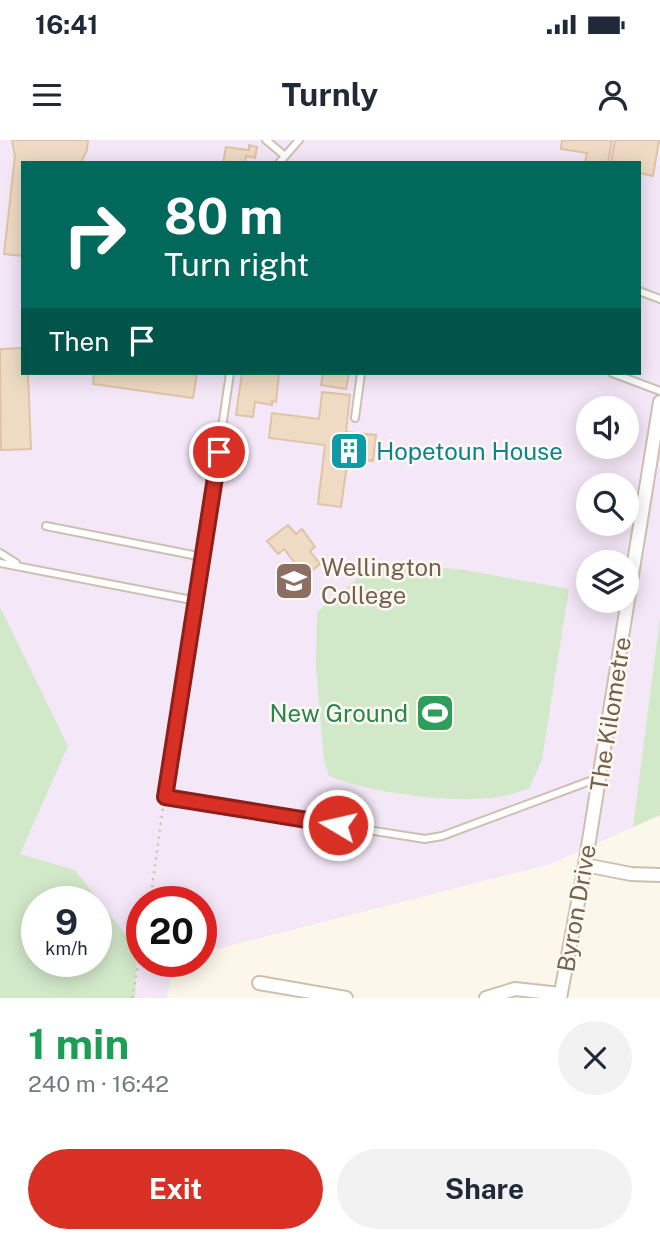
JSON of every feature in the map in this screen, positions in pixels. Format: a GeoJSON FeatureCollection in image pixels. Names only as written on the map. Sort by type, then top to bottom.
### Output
{"type":"FeatureCollection","features":[{"type":"Feature","properties":{"kind":"street","name":"The Kilometre"},"geometry":{"type":"LineString","coordinates":[[592,818],[660,402]]}},
{"type":"Feature","properties":{"kind":"street","name":"Byron Drive"},"geometry":{"type":"LineString","coordinates":[[560,996],[592,818]]}},
{"type":"Feature","properties":{"kind":"street"},"geometry":{"type":"LineString","coordinates":[[585,865],[631,874],[660,875]]}},
{"type":"Feature","properties":{"kind":"street"},"geometry":{"type":"LineString","coordinates":[[268,998],[265,984],[346,998]]}},
{"type":"Feature","properties":{"kind":"street"},"geometry":{"type":"LineString","coordinates":[[486,998],[515,989],[560,996]]}},
{"type":"Feature","properties":{"kind":"lane"},"geometry":{"type":"LineString","coordinates":[[266,140],[285,156]]}},
{"type":"Feature","properties":{"kind":"lane"},"geometry":{"type":"LineString","coordinates":[[281,161],[299,140]]}},
{"type":"Feature","properties":{"kind":"lane"},"geometry":{"type":"LineString","coordinates":[[641,292],[660,299]]}},
{"type":"Feature","properties":{"kind":"lane"},"geometry":{"type":"LineString","coordinates":[[230,375],[165,797],[425,839],[442,836],[600,777]]}},
{"type":"Feature","properties":{"kind":"lane"},"geometry":{"type":"LineString","coordinates":[[355,418],[360,375]]}},
{"type":"Feature","properties":{"kind":"lane"},"geometry":{"type":"LineString","coordinates":[[617,375],[660,391]]}},
{"type":"Feature","properties":{"kind":"lane"},"geometry":{"type":"LineString","coordinates":[[46,526],[203,557]]}},
{"type":"Feature","properties":{"kind":"lane"},"geometry":{"type":"LineString","coordinates":[[0,553],[20,566]]}},
{"type":"Feature","properties":{"kind":"lane"},"geometry":{"type":"LineString","coordinates":[[0,563],[197,601]]}},
{"type":"Feature","properties":{"kind":"path"},"geometry":{"type":"LineString","coordinates":[[152,886],[165,797]]}},
{"type":"Feature","properties":{"kind":"path"},"geometry":{"type":"LineString","coordinates":[[132,998],[136,977]]}},
{"type":"Feature","properties":{"kind":"shaded area","name":"Wellington College"},"geometry":{"type":"Polygon","coordinates":[[[0,140],[660,140],[660,815],[550,864],[217,949],[217,886],[126,886],[126,977],[171,977],[167,998],[43,998],[33,977],[112,977],[112,886],[21,886],[21,949],[0,903],[0,140]]]}},
{"type":"Feature","properties":{"kind":"green space","name":"New Ground"},"geometry":{"type":"Polygon","coordinates":[[[386,565],[459,569],[569,589],[542,759],[529,789],[505,796],[479,799],[435,798],[389,792],[329,776],[324,761],[316,667],[317,612],[361,575],[386,565]]]}},
{"type":"Feature","properties":{"kind":"green space"},"geometry":{"type":"Polygon","coordinates":[[[0,607],[68,746],[20,854],[75,870],[88,886],[21,886],[21,977],[112,977],[112,917],[126,935],[126,977],[136,977],[135,998],[0,998],[0,607]]]}},
{"type":"Feature","properties":{"kind":"green space"},"geometry":{"type":"Polygon","coordinates":[[[660,618],[660,815],[633,827],[660,618]]]}},
{"type":"Feature","properties":{"kind":"building"},"geometry":{"type":"Polygon","coordinates":[[[12,140],[88,140],[82,161],[21,161],[21,256],[4,254],[15,156],[12,140]]]}},
{"type":"Feature","properties":{"kind":"building"},"geometry":{"type":"Polygon","coordinates":[[[562,140],[612,140],[608,161],[585,161],[587,153],[561,149],[562,140]]]}},
{"type":"Feature","properties":{"kind":"building"},"geometry":{"type":"Polygon","coordinates":[[[615,140],[659,140],[653,176],[641,173],[641,161],[611,161],[615,140]]]}},
{"type":"Feature","properties":{"kind":"building"},"geometry":{"type":"Polygon","coordinates":[[[249,145],[257,147],[255,158],[246,156],[245,161],[223,161],[226,147],[249,150],[249,145]]]}},
{"type":"Feature","properties":{"kind":"building"},"geometry":{"type":"Polygon","coordinates":[[[21,348],[21,375],[28,375],[31,449],[1,450],[0,349],[21,348]]]}},
{"type":"Feature","properties":{"kind":"building"},"geometry":{"type":"Polygon","coordinates":[[[94,375],[197,375],[193,398],[93,384],[94,375]]]}},
{"type":"Feature","properties":{"kind":"building"},"geometry":{"type":"Polygon","coordinates":[[[242,375],[279,375],[276,402],[272,401],[272,405],[255,402],[253,417],[236,415],[242,375]]]}},
{"type":"Feature","properties":{"kind":"building"},"geometry":{"type":"Polygon","coordinates":[[[323,375],[349,375],[346,389],[321,385],[323,375]]]}},
{"type":"Feature","properties":{"kind":"building","name":"Hopetoun House"},"geometry":{"type":"Polygon","coordinates":[[[322,392],[350,395],[346,432],[376,435],[373,461],[348,457],[341,507],[318,504],[325,445],[269,438],[272,413],[319,419],[322,392]]]}},
{"type":"Feature","properties":{"kind":"building"},"geometry":{"type":"Polygon","coordinates":[[[288,525],[296,534],[302,529],[315,547],[310,551],[320,564],[305,576],[284,549],[278,554],[267,541],[288,525]]]}},
{"type":"Feature","properties":{"kind":"place","name":"Hopetoun House"},"geometry":{"type":"Point","coordinates":[349,451]}},
{"type":"Feature","properties":{"kind":"place","name":"Wellington College"},"geometry":{"type":"Point","coordinates":[294,581]}},
{"type":"Feature","properties":{"kind":"place","name":"New Ground"},"geometry":{"type":"Point","coordinates":[435,713]}},
{"type":"Feature","properties":{"kind":"route"},"geometry":{"type":"LineString","coordinates":[[219,452],[165,797],[338,825]]}}]}
